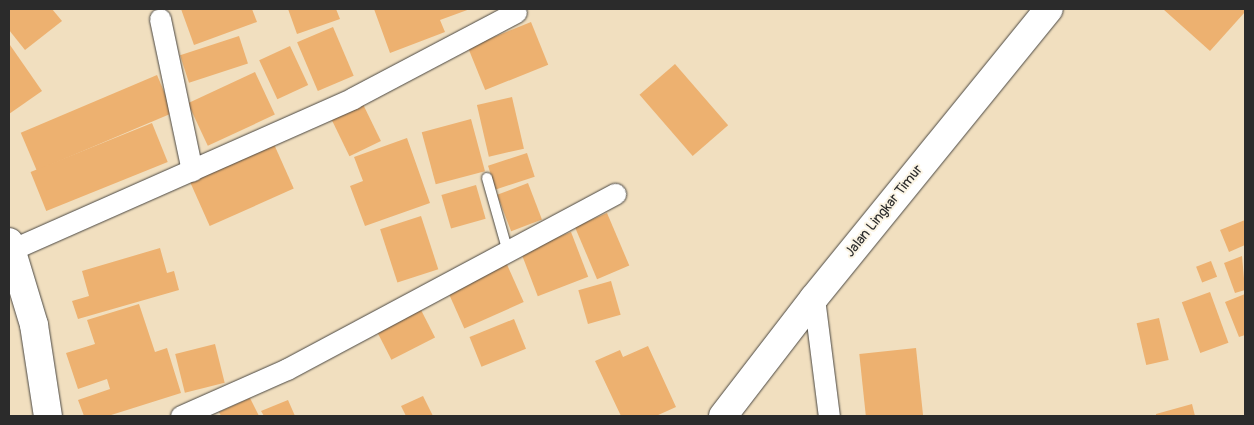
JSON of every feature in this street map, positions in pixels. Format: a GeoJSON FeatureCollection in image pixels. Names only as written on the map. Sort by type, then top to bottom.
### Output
{"type":"FeatureCollection","features":[{"type":"Feature","properties":{"kind":"highway","name":"Jalan Lingkar Timur"},"geometry":{"type":"LineString","coordinates":[[723,416],[814,298],[1049,9]]}},
{"type":"Feature","properties":{"kind":"highway"},"geometry":{"type":"LineString","coordinates":[[11,246],[34,325],[48,416]]}},
{"type":"Feature","properties":{"kind":"street"},"geometry":{"type":"LineString","coordinates":[[11,246],[192,171],[353,98],[516,12]]}},
{"type":"Feature","properties":{"kind":"street"},"geometry":{"type":"LineString","coordinates":[[160,19],[192,171]]}},
{"type":"Feature","properties":{"kind":"street"},"geometry":{"type":"LineString","coordinates":[[181,416],[287,369],[615,194]]}},
{"type":"Feature","properties":{"kind":"street"},"geometry":{"type":"LineString","coordinates":[[814,298],[829,416]]}},
{"type":"Feature","properties":{"kind":"lane"},"geometry":{"type":"LineString","coordinates":[[487,178],[508,252]]}},
{"type":"Feature","properties":{"kind":"building"},"geometry":{"type":"Polygon","coordinates":[[[9,9],[52,9],[62,21],[25,50],[9,30],[9,9]]]}},
{"type":"Feature","properties":{"kind":"building"},"geometry":{"type":"Polygon","coordinates":[[[181,9],[252,9],[257,22],[194,45],[181,9]]]}},
{"type":"Feature","properties":{"kind":"building"},"geometry":{"type":"Polygon","coordinates":[[[288,9],[336,9],[340,19],[297,34],[288,9]]]}},
{"type":"Feature","properties":{"kind":"building"},"geometry":{"type":"Polygon","coordinates":[[[374,9],[470,9],[440,20],[445,32],[390,53],[374,9]]]}},
{"type":"Feature","properties":{"kind":"building"},"geometry":{"type":"Polygon","coordinates":[[[1163,9],[1245,9],[1245,12],[1210,51],[1163,9]]]}},
{"type":"Feature","properties":{"kind":"building"},"geometry":{"type":"Polygon","coordinates":[[[531,22],[548,65],[485,90],[468,47],[531,22]]]}},
{"type":"Feature","properties":{"kind":"building"},"geometry":{"type":"Polygon","coordinates":[[[333,27],[354,76],[318,91],[297,42],[333,27]]]}},
{"type":"Feature","properties":{"kind":"building"},"geometry":{"type":"Polygon","coordinates":[[[239,36],[248,64],[189,83],[180,55],[239,36]]]}},
{"type":"Feature","properties":{"kind":"building"},"geometry":{"type":"Polygon","coordinates":[[[9,46],[42,91],[9,114],[9,46]]]}},
{"type":"Feature","properties":{"kind":"building"},"geometry":{"type":"Polygon","coordinates":[[[290,46],[308,85],[277,99],[259,60],[290,46]]]}},
{"type":"Feature","properties":{"kind":"building"},"geometry":{"type":"Polygon","coordinates":[[[675,64],[728,125],[693,156],[640,95],[675,64]]]}},
{"type":"Feature","properties":{"kind":"building"},"geometry":{"type":"Polygon","coordinates":[[[255,72],[275,115],[208,146],[188,103],[255,72]]]}},
{"type":"Feature","properties":{"kind":"building"},"geometry":{"type":"Polygon","coordinates":[[[157,75],[173,113],[37,171],[21,133],[157,75]]]}},
{"type":"Feature","properties":{"kind":"building"},"geometry":{"type":"Polygon","coordinates":[[[359,96],[381,141],[349,156],[328,111],[359,96]]]}},
{"type":"Feature","properties":{"kind":"building"},"geometry":{"type":"Polygon","coordinates":[[[512,97],[524,149],[489,157],[477,105],[512,97]]]}},
{"type":"Feature","properties":{"kind":"building"},"geometry":{"type":"Polygon","coordinates":[[[471,119],[485,171],[436,184],[422,132],[471,119]]]}},
{"type":"Feature","properties":{"kind":"building"},"geometry":{"type":"Polygon","coordinates":[[[152,123],[168,162],[46,211],[31,172],[152,123]]]}},
{"type":"Feature","properties":{"kind":"building"},"geometry":{"type":"Polygon","coordinates":[[[407,138],[430,203],[365,226],[350,186],[363,181],[354,157],[407,138]]]}},
{"type":"Feature","properties":{"kind":"building"},"geometry":{"type":"Polygon","coordinates":[[[273,142],[294,189],[210,226],[189,179],[273,142]]]}},
{"type":"Feature","properties":{"kind":"building"},"geometry":{"type":"Polygon","coordinates":[[[527,153],[535,177],[496,189],[488,166],[527,153]]]}},
{"type":"Feature","properties":{"kind":"building"},"geometry":{"type":"Polygon","coordinates":[[[528,183],[542,219],[511,231],[497,195],[528,183]]]}},
{"type":"Feature","properties":{"kind":"building"},"geometry":{"type":"Polygon","coordinates":[[[476,185],[486,219],[451,229],[441,195],[476,185]]]}},
{"type":"Feature","properties":{"kind":"building"},"geometry":{"type":"Polygon","coordinates":[[[607,213],[629,265],[597,279],[575,227],[607,213]]]}},
{"type":"Feature","properties":{"kind":"building"},"geometry":{"type":"Polygon","coordinates":[[[421,216],[438,269],[397,283],[380,229],[421,216]]]}},
{"type":"Feature","properties":{"kind":"building"},"geometry":{"type":"Polygon","coordinates":[[[1245,220],[1245,245],[1229,252],[1220,230],[1245,220]]]}},
{"type":"Feature","properties":{"kind":"building"},"geometry":{"type":"Polygon","coordinates":[[[571,232],[588,277],[538,296],[521,251],[571,232]]]}},
{"type":"Feature","properties":{"kind":"building"},"geometry":{"type":"Polygon","coordinates":[[[160,248],[167,273],[174,271],[179,290],[78,319],[72,301],[89,296],[82,271],[160,248]]]}},
{"type":"Feature","properties":{"kind":"building"},"geometry":{"type":"Polygon","coordinates":[[[1242,256],[1245,290],[1235,293],[1224,263],[1242,256]]]}},
{"type":"Feature","properties":{"kind":"building"},"geometry":{"type":"Polygon","coordinates":[[[505,260],[524,302],[464,328],[446,286],[505,260]]]}},
{"type":"Feature","properties":{"kind":"building"},"geometry":{"type":"Polygon","coordinates":[[[1211,261],[1217,277],[1202,283],[1196,267],[1211,261]]]}},
{"type":"Feature","properties":{"kind":"building"},"geometry":{"type":"Polygon","coordinates":[[[611,281],[621,315],[588,324],[578,290],[611,281]]]}},
{"type":"Feature","properties":{"kind":"building"},"geometry":{"type":"Polygon","coordinates":[[[1210,292],[1228,343],[1200,353],[1182,302],[1210,292]]]}},
{"type":"Feature","properties":{"kind":"building"},"geometry":{"type":"Polygon","coordinates":[[[1245,294],[1245,335],[1239,337],[1225,302],[1245,294]]]}},
{"type":"Feature","properties":{"kind":"building"},"geometry":{"type":"Polygon","coordinates":[[[139,304],[155,352],[167,348],[181,393],[108,416],[84,416],[78,400],[110,389],[107,379],[78,389],[66,353],[95,344],[87,320],[139,304]]]}},
{"type":"Feature","properties":{"kind":"building"},"geometry":{"type":"Polygon","coordinates":[[[421,310],[435,338],[391,360],[377,332],[421,310]]]}},
{"type":"Feature","properties":{"kind":"building"},"geometry":{"type":"Polygon","coordinates":[[[1159,318],[1169,360],[1146,365],[1137,323],[1159,318]]]}},
{"type":"Feature","properties":{"kind":"building"},"geometry":{"type":"Polygon","coordinates":[[[514,319],[526,349],[481,367],[469,337],[514,319]]]}},
{"type":"Feature","properties":{"kind":"building"},"geometry":{"type":"Polygon","coordinates":[[[215,344],[225,383],[185,393],[175,354],[215,344]]]}},
{"type":"Feature","properties":{"kind":"building"},"geometry":{"type":"Polygon","coordinates":[[[648,346],[676,407],[656,416],[621,416],[595,361],[620,350],[623,357],[648,346]]]}},
{"type":"Feature","properties":{"kind":"building"},"geometry":{"type":"Polygon","coordinates":[[[916,348],[923,416],[866,416],[859,354],[916,348]]]}},
{"type":"Feature","properties":{"kind":"building"},"geometry":{"type":"Polygon","coordinates":[[[423,396],[433,416],[406,416],[401,406],[423,396]]]}},
{"type":"Feature","properties":{"kind":"building"},"geometry":{"type":"Polygon","coordinates":[[[250,398],[259,416],[221,416],[219,412],[250,398]]]}},
{"type":"Feature","properties":{"kind":"building"},"geometry":{"type":"Polygon","coordinates":[[[288,400],[295,416],[264,416],[261,411],[288,400]]]}},
{"type":"Feature","properties":{"kind":"building"},"geometry":{"type":"Polygon","coordinates":[[[1192,404],[1195,416],[1156,416],[1156,414],[1192,404]]]}}]}
